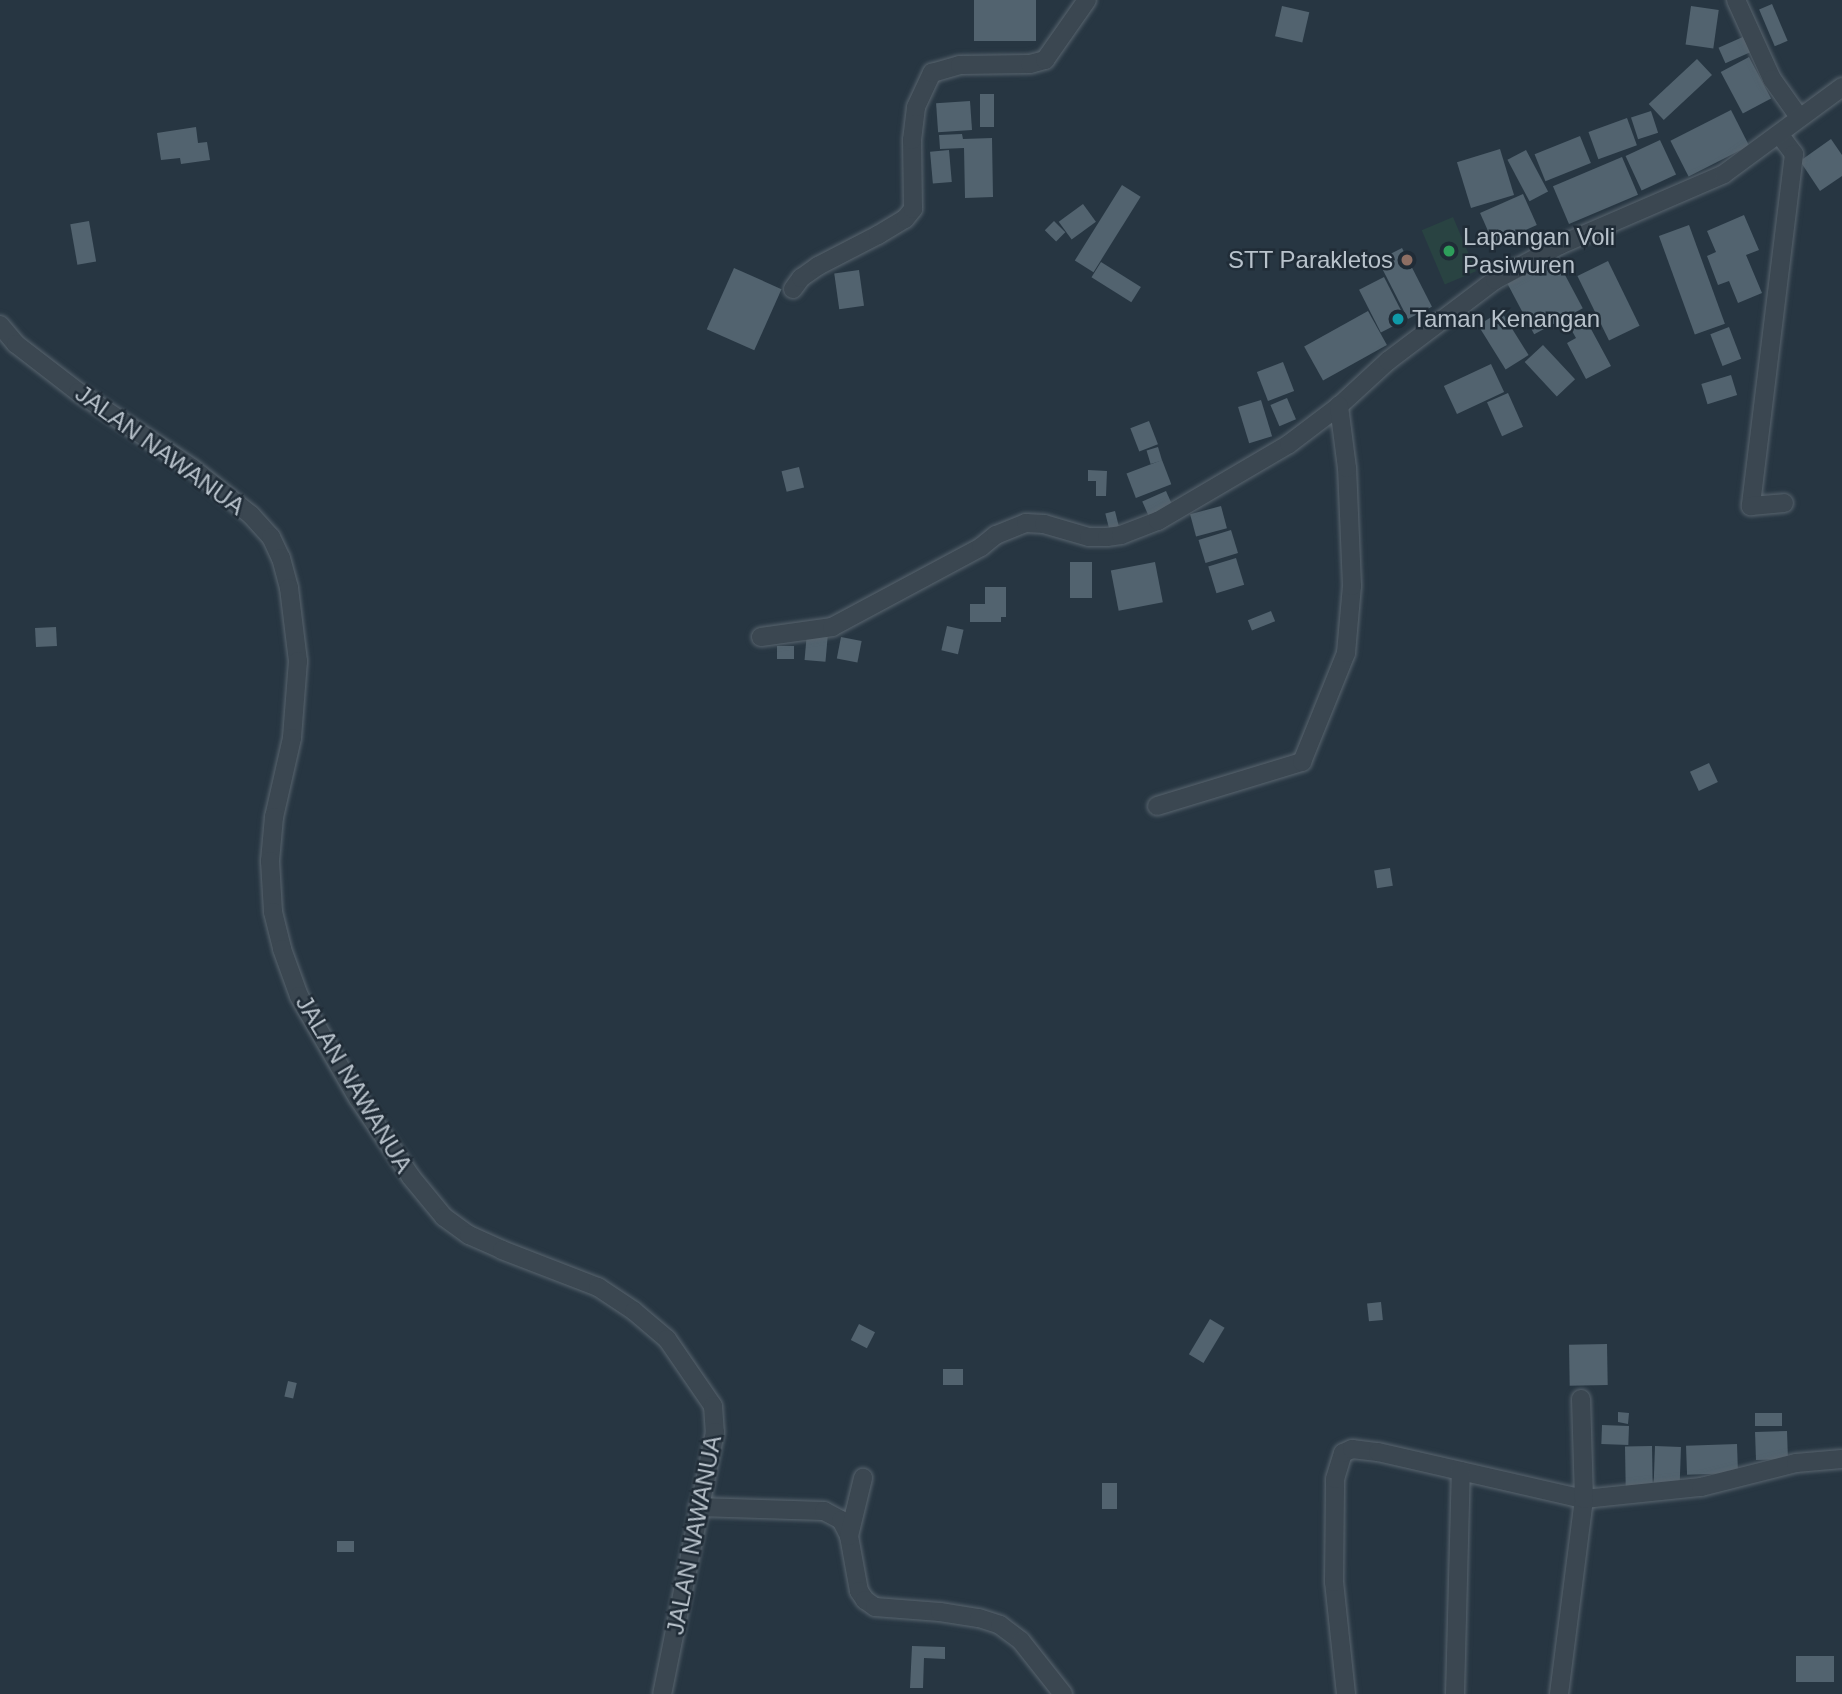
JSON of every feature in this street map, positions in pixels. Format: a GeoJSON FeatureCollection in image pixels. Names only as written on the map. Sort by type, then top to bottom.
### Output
{"type":"FeatureCollection","features":[{"type":"Feature","properties":{"kind":"street"},"geometry":{"type":"LineString","coordinates":[[793,289],[801,278],[818,266],[905,219],[913,209],[912,140],[916,107],[932,73],[960,65],[1030,64],[1045,60],[1087,0]]}},
{"type":"Feature","properties":{"kind":"street"},"geometry":{"type":"LineString","coordinates":[[1736,0],[1772,79],[1799,117]]}},
{"type":"Feature","properties":{"kind":"street"},"geometry":{"type":"LineString","coordinates":[[761,636],[832,626],[981,547],[996,535],[1026,523],[1054,526],[1089,537],[1107,537],[1121,535],[1158,521],[1289,444],[1339,406],[1388,361],[1495,280],[1560,245],[1724,174],[1842,87]]}},
{"type":"Feature","properties":{"kind":"street"},"geometry":{"type":"LineString","coordinates":[[1779,134],[1794,155],[1751,506],[1784,503]]}},
{"type":"Feature","properties":{"kind":"street","name":"JALAN NAWANUA"},"geometry":{"type":"LineString","coordinates":[[0,325],[16,344],[78,392],[192,468],[251,515],[271,537],[281,558],[289,588],[298,661],[292,738],[274,817],[270,861],[273,912],[282,949],[299,996],[358,1098],[411,1177],[444,1217],[480,1240],[598,1287],[667,1339],[713,1406],[715,1432],[662,1694]]}},
{"type":"Feature","properties":{"kind":"street"},"geometry":{"type":"LineString","coordinates":[[0,354],[16,344]]}},
{"type":"Feature","properties":{"kind":"street"},"geometry":{"type":"LineString","coordinates":[[1157,806],[1302,762],[1346,653],[1351,560],[1347,468],[1339,406]]}},
{"type":"Feature","properties":{"kind":"street"},"geometry":{"type":"LineString","coordinates":[[1559,1694],[1584,1499],[1581,1399]]}},
{"type":"Feature","properties":{"kind":"street"},"geometry":{"type":"LineString","coordinates":[[1346,1694],[1334,1582],[1338,1463],[1343,1453],[1352,1449],[1378,1452],[1584,1499],[1709,1486],[1796,1463],[1842,1459]]}},
{"type":"Feature","properties":{"kind":"street"},"geometry":{"type":"LineString","coordinates":[[1455,1694],[1461,1471]]}},
{"type":"Feature","properties":{"kind":"street"},"geometry":{"type":"LineString","coordinates":[[849,1536],[863,1478]]}},
{"type":"Feature","properties":{"kind":"street"},"geometry":{"type":"LineString","coordinates":[[698,1507],[824,1511],[841,1520],[849,1536],[857,1583],[865,1600],[875,1607],[940,1612],[979,1618],[1000,1625],[1021,1642],[1063,1694]]}},
{"type":"Feature","properties":{"kind":"green space","name":"Lapangan Voli Pasiwuren"},"geometry":{"type":"Polygon","coordinates":[[[1453,217],[1476,271],[1445,285],[1422,230],[1453,217]]]}},
{"type":"Feature","properties":{"kind":"building"},"geometry":{"type":"Polygon","coordinates":[[[974,0],[1036,0],[1036,41],[974,41],[974,0]]]}},
{"type":"Feature","properties":{"kind":"building"},"geometry":{"type":"Polygon","coordinates":[[[1772,4],[1788,41],[1775,46],[1759,9],[1772,4]]]}},
{"type":"Feature","properties":{"kind":"building"},"geometry":{"type":"Polygon","coordinates":[[[1282,6],[1309,12],[1302,43],[1275,36],[1282,6]]]}},
{"type":"Feature","properties":{"kind":"building"},"geometry":{"type":"Polygon","coordinates":[[[1691,6],[1719,10],[1713,49],[1686,45],[1691,6]]]}},
{"type":"Feature","properties":{"kind":"building"},"geometry":{"type":"Polygon","coordinates":[[[1745,36],[1752,52],[1725,63],[1719,48],[1745,36]]]}},
{"type":"Feature","properties":{"kind":"building"},"geometry":{"type":"Polygon","coordinates":[[[1749,57],[1771,98],[1743,114],[1721,72],[1749,57]]]}},
{"type":"Feature","properties":{"kind":"building"},"geometry":{"type":"Polygon","coordinates":[[[1697,59],[1712,75],[1664,120],[1649,104],[1697,59]]]}},
{"type":"Feature","properties":{"kind":"building"},"geometry":{"type":"Polygon","coordinates":[[[980,94],[994,94],[994,127],[980,127],[980,94]]]}},
{"type":"Feature","properties":{"kind":"building"},"geometry":{"type":"Polygon","coordinates":[[[970,101],[972,130],[938,132],[936,103],[970,101]]]}},
{"type":"Feature","properties":{"kind":"building"},"geometry":{"type":"Polygon","coordinates":[[[1731,110],[1749,146],[1689,177],[1670,141],[1731,110]]]}},
{"type":"Feature","properties":{"kind":"building"},"geometry":{"type":"Polygon","coordinates":[[[1651,111],[1658,133],[1638,139],[1631,117],[1651,111]]]}},
{"type":"Feature","properties":{"kind":"building"},"geometry":{"type":"Polygon","coordinates":[[[1627,118],[1637,145],[1598,159],[1588,132],[1627,118]]]}},
{"type":"Feature","properties":{"kind":"building"},"geometry":{"type":"Polygon","coordinates":[[[196,127],[198,143],[207,142],[210,160],[181,164],[180,158],[161,160],[157,133],[196,127]]]}},
{"type":"Feature","properties":{"kind":"building"},"geometry":{"type":"Polygon","coordinates":[[[962,134],[963,139],[992,138],[993,197],[965,198],[964,148],[940,149],[939,135],[962,134]]]}},
{"type":"Feature","properties":{"kind":"building"},"geometry":{"type":"Polygon","coordinates":[[[1580,136],[1591,163],[1545,181],[1535,154],[1580,136]]]}},
{"type":"Feature","properties":{"kind":"building"},"geometry":{"type":"Polygon","coordinates":[[[1831,139],[1842,155],[1842,176],[1820,191],[1800,161],[1831,139]]]}},
{"type":"Feature","properties":{"kind":"building"},"geometry":{"type":"Polygon","coordinates":[[[1660,140],[1676,174],[1642,190],[1626,156],[1660,140]]]}},
{"type":"Feature","properties":{"kind":"building"},"geometry":{"type":"Polygon","coordinates":[[[1500,149],[1514,195],[1471,208],[1457,162],[1500,149]]]}},
{"type":"Feature","properties":{"kind":"building"},"geometry":{"type":"Polygon","coordinates":[[[949,150],[952,182],[933,184],[930,152],[949,150]]]}},
{"type":"Feature","properties":{"kind":"building"},"geometry":{"type":"Polygon","coordinates":[[[1526,150],[1548,191],[1530,201],[1507,160],[1526,150]]]}},
{"type":"Feature","properties":{"kind":"building"},"geometry":{"type":"Polygon","coordinates":[[[1622,157],[1638,195],[1569,224],[1553,186],[1622,157]]]}},
{"type":"Feature","properties":{"kind":"building"},"geometry":{"type":"Polygon","coordinates":[[[1122,185],[1141,197],[1093,272],[1075,260],[1122,185]]]}},
{"type":"Feature","properties":{"kind":"building"},"geometry":{"type":"Polygon","coordinates":[[[1523,194],[1537,225],[1494,244],[1480,213],[1523,194]]]}},
{"type":"Feature","properties":{"kind":"building"},"geometry":{"type":"Polygon","coordinates":[[[1083,204],[1096,222],[1072,239],[1059,222],[1083,204]]]}},
{"type":"Feature","properties":{"kind":"building"},"geometry":{"type":"Polygon","coordinates":[[[1744,215],[1759,250],[1746,255],[1762,293],[1738,303],[1729,281],[1718,285],[1707,256],[1716,252],[1707,231],[1744,215]]]}},
{"type":"Feature","properties":{"kind":"building"},"geometry":{"type":"Polygon","coordinates":[[[89,221],[96,261],[77,265],[70,224],[89,221]]]}},
{"type":"Feature","properties":{"kind":"building"},"geometry":{"type":"Polygon","coordinates":[[[1054,221],[1065,232],[1056,242],[1045,230],[1054,221]]]}},
{"type":"Feature","properties":{"kind":"building"},"geometry":{"type":"Polygon","coordinates":[[[1689,225],[1725,324],[1695,335],[1659,236],[1689,225]]]}},
{"type":"Feature","properties":{"kind":"building"},"geometry":{"type":"Polygon","coordinates":[[[1402,248],[1432,307],[1408,319],[1378,260],[1402,248]]]}},
{"type":"Feature","properties":{"kind":"building"},"geometry":{"type":"Polygon","coordinates":[[[1556,258],[1583,308],[1534,334],[1507,284],[1556,258]]]}},
{"type":"Feature","properties":{"kind":"building"},"geometry":{"type":"Polygon","coordinates":[[[1608,261],[1640,326],[1609,341],[1577,276],[1608,261]]]}},
{"type":"Feature","properties":{"kind":"building"},"geometry":{"type":"Polygon","coordinates":[[[1101,262],[1141,287],[1131,302],[1091,277],[1101,262]]]}},
{"type":"Feature","properties":{"kind":"building"},"geometry":{"type":"Polygon","coordinates":[[[734,268],[782,289],[754,350],[707,329],[734,268]]]}},
{"type":"Feature","properties":{"kind":"building"},"geometry":{"type":"Polygon","coordinates":[[[859,270],[864,306],[839,309],[834,273],[859,270]]]}},
{"type":"Feature","properties":{"kind":"building"},"geometry":{"type":"Polygon","coordinates":[[[1384,277],[1406,320],[1381,332],[1359,290],[1384,277]]]}},
{"type":"Feature","properties":{"kind":"building"},"geometry":{"type":"Polygon","coordinates":[[[1368,311],[1387,345],[1323,381],[1304,346],[1368,311]]]}},
{"type":"Feature","properties":{"kind":"building"},"geometry":{"type":"Polygon","coordinates":[[[1501,311],[1529,355],[1506,369],[1478,325],[1501,311]]]}},
{"type":"Feature","properties":{"kind":"building"},"geometry":{"type":"Polygon","coordinates":[[[1584,316],[1611,366],[1586,379],[1567,343],[1576,338],[1568,324],[1584,316]]]}},
{"type":"Feature","properties":{"kind":"building"},"geometry":{"type":"Polygon","coordinates":[[[1729,327],[1741,359],[1723,366],[1710,334],[1729,327]]]}},
{"type":"Feature","properties":{"kind":"building"},"geometry":{"type":"Polygon","coordinates":[[[1543,345],[1575,379],[1557,396],[1525,362],[1543,345]]]}},
{"type":"Feature","properties":{"kind":"building"},"geometry":{"type":"Polygon","coordinates":[[[1283,362],[1294,391],[1268,401],[1257,372],[1283,362]]]}},
{"type":"Feature","properties":{"kind":"building"},"geometry":{"type":"Polygon","coordinates":[[[1491,364],[1504,392],[1457,414],[1444,386],[1491,364]]]}},
{"type":"Feature","properties":{"kind":"building"},"geometry":{"type":"Polygon","coordinates":[[[1731,375],[1737,395],[1707,404],[1701,384],[1731,375]]]}},
{"type":"Feature","properties":{"kind":"building"},"geometry":{"type":"Polygon","coordinates":[[[1508,393],[1523,427],[1502,436],[1487,402],[1508,393]]]}},
{"type":"Feature","properties":{"kind":"building"},"geometry":{"type":"Polygon","coordinates":[[[1287,398],[1296,419],[1279,426],[1270,405],[1287,398]]]}},
{"type":"Feature","properties":{"kind":"building"},"geometry":{"type":"Polygon","coordinates":[[[1261,400],[1272,436],[1249,443],[1238,407],[1261,400]]]}},
{"type":"Feature","properties":{"kind":"building"},"geometry":{"type":"Polygon","coordinates":[[[1149,421],[1158,444],[1139,452],[1130,428],[1149,421]]]}},
{"type":"Feature","properties":{"kind":"building"},"geometry":{"type":"Polygon","coordinates":[[[1158,447],[1162,460],[1151,464],[1147,451],[1158,447]]]}},
{"type":"Feature","properties":{"kind":"building"},"geometry":{"type":"Polygon","coordinates":[[[1162,460],[1171,484],[1136,498],[1127,474],[1162,460]]]}},
{"type":"Feature","properties":{"kind":"building"},"geometry":{"type":"Polygon","coordinates":[[[799,467],[804,487],[787,492],[782,471],[799,467]]]}},
{"type":"Feature","properties":{"kind":"building"},"geometry":{"type":"Polygon","coordinates":[[[1088,470],[1107,471],[1106,496],[1096,496],[1096,481],[1088,481],[1088,470]]]}},
{"type":"Feature","properties":{"kind":"building"},"geometry":{"type":"Polygon","coordinates":[[[1166,491],[1174,509],[1150,520],[1142,502],[1166,491]]]}},
{"type":"Feature","properties":{"kind":"building"},"geometry":{"type":"Polygon","coordinates":[[[1221,506],[1227,528],[1196,536],[1190,514],[1221,506]]]}},
{"type":"Feature","properties":{"kind":"building"},"geometry":{"type":"Polygon","coordinates":[[[1115,511],[1119,527],[1109,529],[1105,513],[1115,511]]]}},
{"type":"Feature","properties":{"kind":"building"},"geometry":{"type":"Polygon","coordinates":[[[1231,530],[1238,553],[1206,563],[1198,540],[1231,530]]]}},
{"type":"Feature","properties":{"kind":"building"},"geometry":{"type":"Polygon","coordinates":[[[1236,558],[1244,585],[1216,593],[1208,566],[1236,558]]]}},
{"type":"Feature","properties":{"kind":"building"},"geometry":{"type":"Polygon","coordinates":[[[1070,562],[1092,562],[1092,598],[1070,598],[1070,562]]]}},
{"type":"Feature","properties":{"kind":"building"},"geometry":{"type":"Polygon","coordinates":[[[1155,562],[1163,602],[1119,611],[1111,571],[1155,562]]]}},
{"type":"Feature","properties":{"kind":"building"},"geometry":{"type":"Polygon","coordinates":[[[985,587],[1006,587],[1006,617],[1001,617],[1001,622],[970,622],[970,604],[985,604],[985,587]]]}},
{"type":"Feature","properties":{"kind":"building"},"geometry":{"type":"Polygon","coordinates":[[[1271,611],[1275,621],[1252,631],[1248,620],[1271,611]]]}},
{"type":"Feature","properties":{"kind":"building"},"geometry":{"type":"Polygon","coordinates":[[[947,626],[964,630],[958,654],[941,650],[947,626]]]}},
{"type":"Feature","properties":{"kind":"building"},"geometry":{"type":"Polygon","coordinates":[[[56,627],[57,646],[36,647],[35,628],[56,627]]]}},
{"type":"Feature","properties":{"kind":"building"},"geometry":{"type":"Polygon","coordinates":[[[807,632],[828,634],[825,662],[805,660],[807,632]]]}},
{"type":"Feature","properties":{"kind":"building"},"geometry":{"type":"Polygon","coordinates":[[[841,637],[862,641],[857,663],[837,659],[841,637]]]}},
{"type":"Feature","properties":{"kind":"building"},"geometry":{"type":"Polygon","coordinates":[[[777,646],[794,646],[794,659],[777,659],[777,646]]]}},
{"type":"Feature","properties":{"kind":"building"},"geometry":{"type":"Polygon","coordinates":[[[1709,763],[1718,782],[1699,791],[1690,772],[1709,763]]]}},
{"type":"Feature","properties":{"kind":"building"},"geometry":{"type":"Polygon","coordinates":[[[1390,868],[1393,886],[1377,888],[1374,871],[1390,868]]]}},
{"type":"Feature","properties":{"kind":"building"},"geometry":{"type":"Polygon","coordinates":[[[1381,1302],[1383,1320],[1369,1321],[1367,1303],[1381,1302]]]}},
{"type":"Feature","properties":{"kind":"building"},"geometry":{"type":"Polygon","coordinates":[[[1210,1319],[1225,1328],[1203,1363],[1189,1354],[1210,1319]]]}},
{"type":"Feature","properties":{"kind":"building"},"geometry":{"type":"Polygon","coordinates":[[[859,1324],[875,1332],[867,1348],[851,1340],[859,1324]]]}},
{"type":"Feature","properties":{"kind":"building"},"geometry":{"type":"Polygon","coordinates":[[[1607,1344],[1608,1385],[1570,1386],[1569,1345],[1607,1344]]]}},
{"type":"Feature","properties":{"kind":"building"},"geometry":{"type":"Polygon","coordinates":[[[943,1369],[963,1369],[963,1385],[943,1385],[943,1369]]]}},
{"type":"Feature","properties":{"kind":"building"},"geometry":{"type":"Polygon","coordinates":[[[288,1381],[297,1383],[293,1399],[284,1397],[288,1381]]]}},
{"type":"Feature","properties":{"kind":"building"},"geometry":{"type":"Polygon","coordinates":[[[1618,1412],[1629,1413],[1628,1424],[1618,1422],[1618,1412]]]}},
{"type":"Feature","properties":{"kind":"building"},"geometry":{"type":"Polygon","coordinates":[[[1755,1413],[1782,1413],[1782,1426],[1755,1426],[1755,1413]]]}},
{"type":"Feature","properties":{"kind":"building"},"geometry":{"type":"Polygon","coordinates":[[[1602,1425],[1629,1426],[1628,1445],[1601,1444],[1602,1425]]]}},
{"type":"Feature","properties":{"kind":"building"},"geometry":{"type":"Polygon","coordinates":[[[1787,1431],[1788,1459],[1756,1460],[1755,1432],[1787,1431]]]}},
{"type":"Feature","properties":{"kind":"building"},"geometry":{"type":"Polygon","coordinates":[[[1737,1444],[1738,1473],[1687,1475],[1686,1446],[1737,1444]]]}},
{"type":"Feature","properties":{"kind":"building"},"geometry":{"type":"Polygon","coordinates":[[[1625,1446],[1652,1446],[1653,1488],[1626,1488],[1625,1446]]]}},
{"type":"Feature","properties":{"kind":"building"},"geometry":{"type":"Polygon","coordinates":[[[1655,1446],[1681,1447],[1680,1488],[1654,1487],[1655,1446]]]}},
{"type":"Feature","properties":{"kind":"building"},"geometry":{"type":"Polygon","coordinates":[[[1102,1483],[1117,1483],[1117,1509],[1102,1509],[1102,1483]]]}},
{"type":"Feature","properties":{"kind":"building"},"geometry":{"type":"Polygon","coordinates":[[[337,1541],[354,1541],[354,1552],[337,1552],[337,1541]]]}},
{"type":"Feature","properties":{"kind":"building"},"geometry":{"type":"Polygon","coordinates":[[[912,1646],[945,1647],[945,1659],[924,1658],[923,1688],[910,1688],[912,1646]]]}},
{"type":"Feature","properties":{"kind":"building"},"geometry":{"type":"Polygon","coordinates":[[[1796,1656],[1834,1656],[1834,1682],[1796,1682],[1796,1656]]]}},
{"type":"Feature","properties":{"kind":"place","name":"Lapangan Voli Pasiwuren"},"geometry":{"type":"Point","coordinates":[1449,251]}},
{"type":"Feature","properties":{"kind":"place","name":"STT Parakletos"},"geometry":{"type":"Point","coordinates":[1407,260]}},
{"type":"Feature","properties":{"kind":"place","name":"Taman Kenangan"},"geometry":{"type":"Point","coordinates":[1398,319]}}]}
